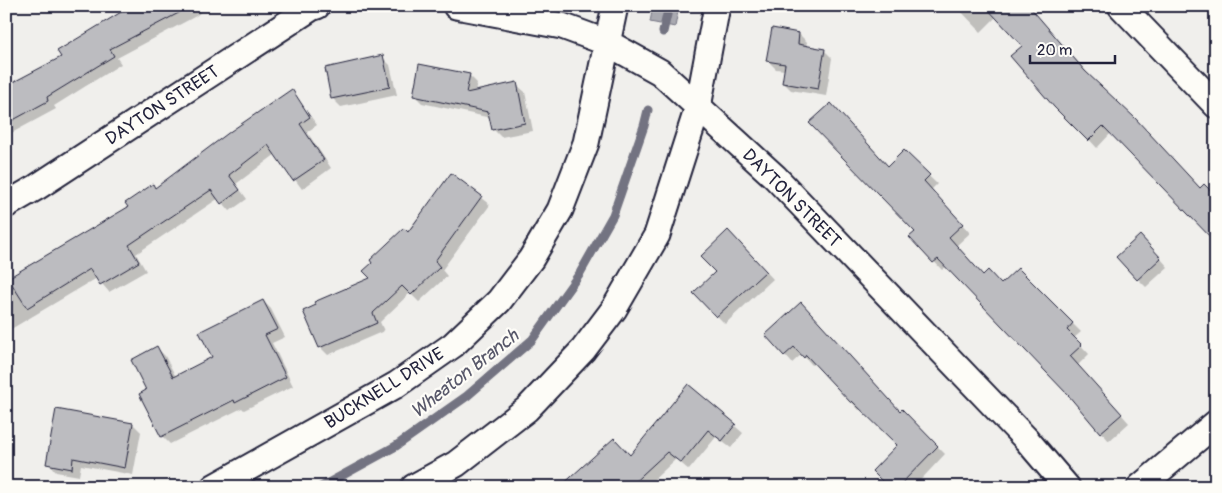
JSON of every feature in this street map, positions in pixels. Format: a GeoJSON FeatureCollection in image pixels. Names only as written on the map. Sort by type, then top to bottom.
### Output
{"type":"FeatureCollection","features":[{"type":"Feature","properties":{"kind":"street","name":"DAYTON STREET"},"geometry":{"type":"LineString","coordinates":[[6,204],[38,187],[311,8],[318,6]]}},
{"type":"Feature","properties":{"kind":"street","name":"DAYTON STREET"},"geometry":{"type":"LineString","coordinates":[[456,6],[562,26],[608,43],[660,72],[775,177],[1026,439],[1067,487]]}},
{"type":"Feature","properties":{"kind":"street","name":"BUCKNELL DRIVE"},"geometry":{"type":"LineString","coordinates":[[214,487],[396,385],[454,345],[499,301],[531,259],[560,210],[586,144],[615,6]]}},
{"type":"Feature","properties":{"kind":"street"},"geometry":{"type":"LineString","coordinates":[[414,487],[456,464],[527,409],[583,350],[614,309],[657,235],[698,107],[717,6]]}},
{"type":"Feature","properties":{"kind":"street"},"geometry":{"type":"LineString","coordinates":[[1121,6],[1216,105]]}},
{"type":"Feature","properties":{"kind":"street"},"geometry":{"type":"LineString","coordinates":[[1140,487],[1216,424]]}},
{"type":"Feature","properties":{"kind":"shaded area"},"geometry":{"type":"Polygon","coordinates":[[[653,6],[679,6],[675,27],[650,22],[653,6]]]}},
{"type":"Feature","properties":{"kind":"building"},"geometry":{"type":"Polygon","coordinates":[[[131,6],[192,6],[110,49],[114,56],[47,97],[48,101],[6,124],[6,86],[61,57],[57,51],[131,6]]]}},
{"type":"Feature","properties":{"kind":"building"},"geometry":{"type":"Polygon","coordinates":[[[985,6],[1029,6],[1085,71],[1135,118],[1200,188],[1204,184],[1216,196],[1216,243],[1103,126],[1088,141],[1054,107],[1010,56],[1022,46],[985,6]]]}},
{"type":"Feature","properties":{"kind":"building"},"geometry":{"type":"Polygon","coordinates":[[[772,28],[799,33],[798,44],[825,49],[818,89],[782,83],[785,64],[766,61],[772,28]]]}},
{"type":"Feature","properties":{"kind":"building"},"geometry":{"type":"Polygon","coordinates":[[[383,55],[390,87],[331,99],[325,68],[383,55]]]}},
{"type":"Feature","properties":{"kind":"building"},"geometry":{"type":"Polygon","coordinates":[[[419,64],[470,74],[466,93],[517,82],[525,123],[492,130],[488,112],[413,96],[419,64]]]}},
{"type":"Feature","properties":{"kind":"building"},"geometry":{"type":"Polygon","coordinates":[[[292,89],[310,117],[300,124],[324,160],[293,181],[268,145],[229,175],[240,190],[221,204],[211,190],[129,245],[139,262],[100,285],[90,269],[27,308],[8,278],[128,207],[125,203],[153,184],[155,188],[231,131],[292,89]]]}},
{"type":"Feature","properties":{"kind":"building"},"geometry":{"type":"Polygon","coordinates":[[[831,103],[888,166],[904,150],[930,175],[924,181],[963,224],[949,237],[983,275],[988,270],[1001,284],[1018,268],[1073,323],[1067,330],[1082,345],[1070,356],[1122,414],[1100,433],[1068,395],[938,259],[933,263],[909,237],[915,232],[809,123],[831,103]]]}},
{"type":"Feature","properties":{"kind":"building"},"geometry":{"type":"Polygon","coordinates":[[[451,173],[482,196],[435,261],[440,267],[411,295],[402,286],[373,313],[377,323],[319,348],[303,311],[316,305],[314,302],[370,278],[363,271],[372,263],[370,260],[404,228],[408,232],[451,173]]]}},
{"type":"Feature","properties":{"kind":"building"},"geometry":{"type":"Polygon","coordinates":[[[728,230],[766,271],[716,317],[693,293],[715,272],[700,257],[728,230]]]}},
{"type":"Feature","properties":{"kind":"building"},"geometry":{"type":"Polygon","coordinates":[[[1140,235],[1161,258],[1137,280],[1116,257],[1140,235]]]}},
{"type":"Feature","properties":{"kind":"building"},"geometry":{"type":"Polygon","coordinates":[[[263,300],[278,329],[265,335],[286,377],[235,403],[234,400],[161,437],[139,394],[146,390],[131,360],[157,346],[173,377],[212,357],[199,332],[263,300]]]}},
{"type":"Feature","properties":{"kind":"building"},"geometry":{"type":"Polygon","coordinates":[[[801,302],[900,411],[902,409],[938,446],[898,487],[888,487],[872,471],[897,445],[852,401],[851,403],[806,355],[804,358],[794,347],[784,356],[765,335],[801,302]]]}},
{"type":"Feature","properties":{"kind":"building"},"geometry":{"type":"Polygon","coordinates":[[[688,384],[736,424],[722,441],[708,430],[681,463],[667,452],[629,487],[560,487],[614,438],[630,455],[688,384]]]}},
{"type":"Feature","properties":{"kind":"building"},"geometry":{"type":"Polygon","coordinates":[[[56,409],[133,423],[125,468],[73,458],[72,469],[46,464],[56,409]]]}},
{"type":"Feature","properties":{"kind":"waterway","name":"Wheaton Branch"},"geometry":{"type":"LineString","coordinates":[[663,32],[669,6]]}},
{"type":"Feature","properties":{"kind":"waterway","name":"Wheaton Branch"},"geometry":{"type":"LineString","coordinates":[[321,487],[396,446],[467,396],[532,340],[580,273],[613,215],[648,110]]}}]}
